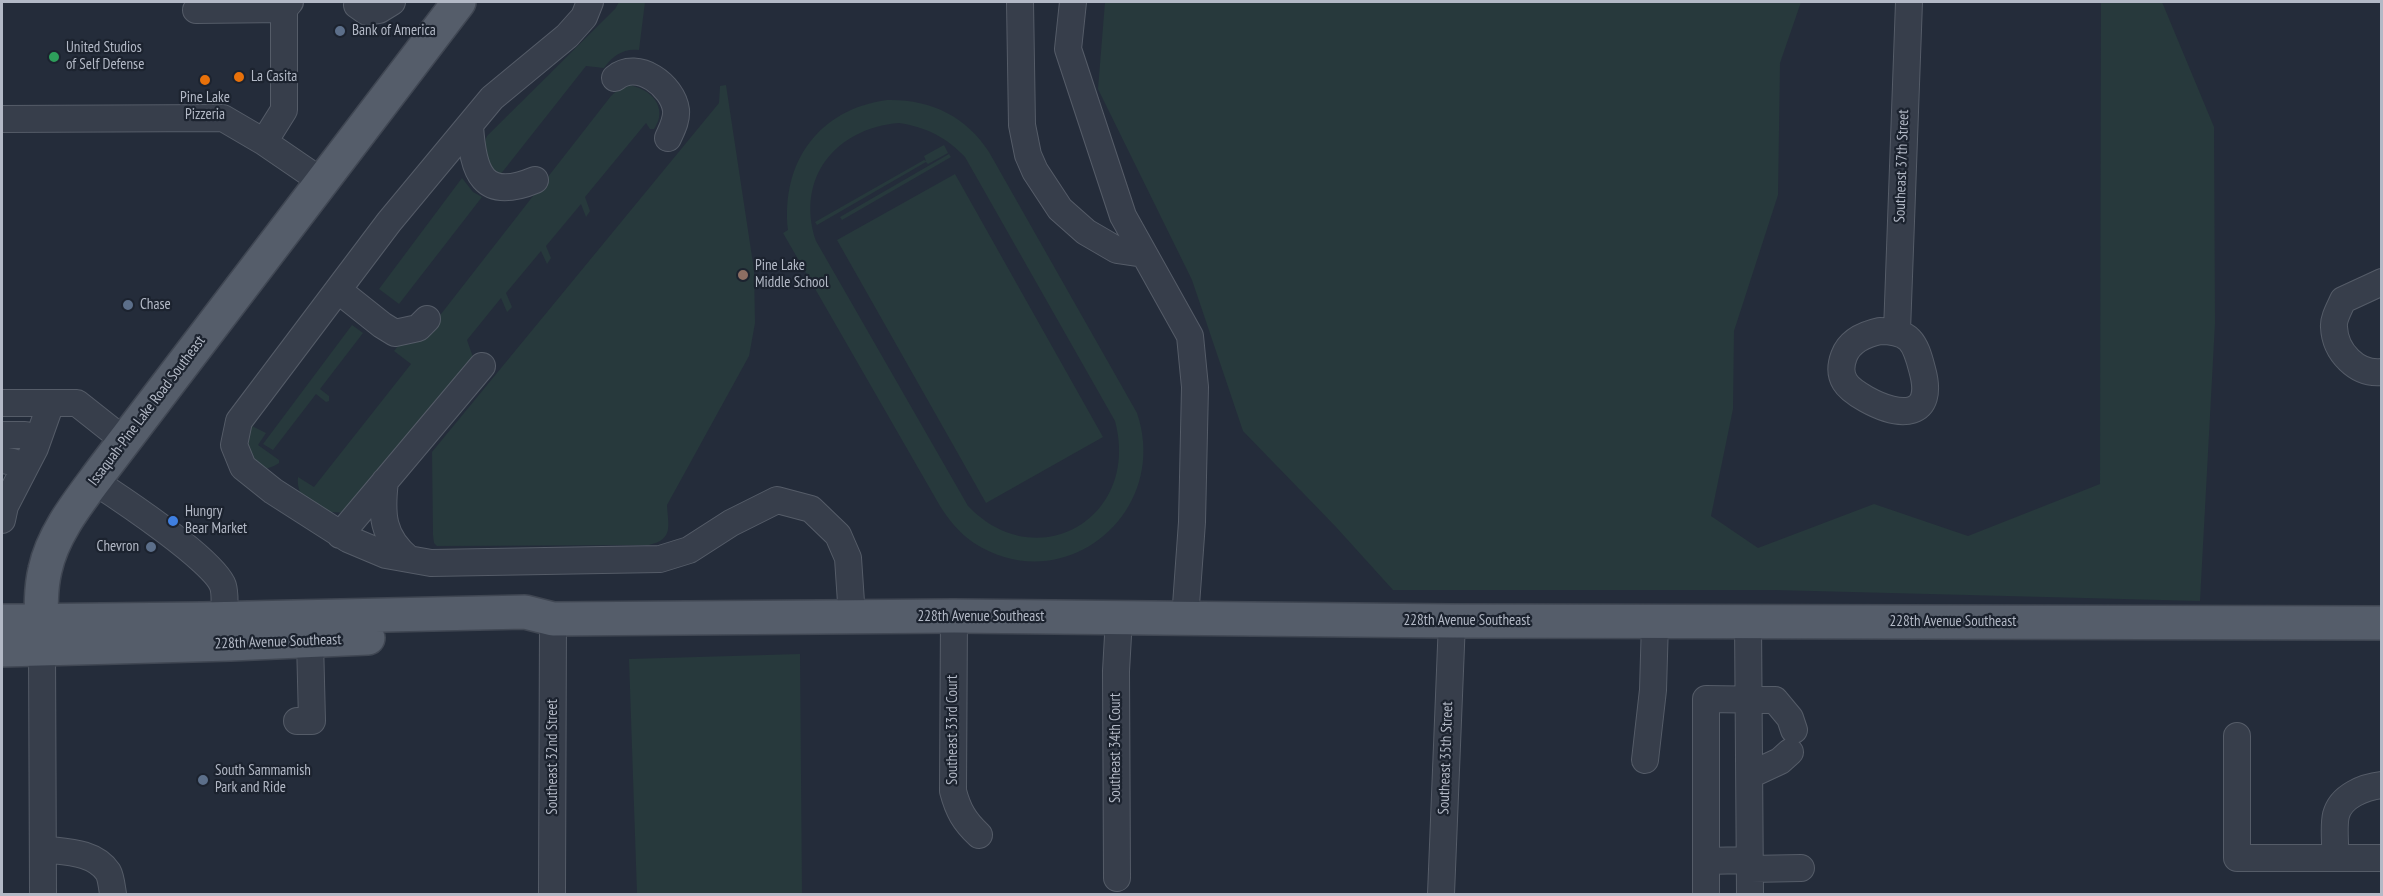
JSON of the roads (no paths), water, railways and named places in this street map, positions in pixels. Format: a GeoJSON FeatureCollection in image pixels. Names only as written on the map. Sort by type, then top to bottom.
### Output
{"type":"FeatureCollection","features":[{"type":"Feature","properties":{"kind":"main road","name":"Issaquah-Pine Lake Road Southeast"},"geometry":{"type":"LineString","coordinates":[[42,635],[43,584],[48,560],[67,520],[321,181],[459,2]]}},
{"type":"Feature","properties":{"kind":"main road","name":"228th Avenue Southeast"},"geometry":{"type":"LineString","coordinates":[[2,650],[42,635],[224,619],[525,612],[553,619],[954,616],[1655,622],[2382,623]]}},
{"type":"Feature","properties":{"kind":"main road","name":"228th Avenue Southeast"},"geometry":{"type":"LineString","coordinates":[[2,621],[42,635],[310,640],[529,630],[553,619]]}},
{"type":"Feature","properties":{"kind":"street"},"geometry":{"type":"LineString","coordinates":[[590,2],[584,17],[567,36],[492,99],[389,222],[239,422],[234,445],[243,467],[273,491],[340,534],[386,555],[431,563],[660,559],[689,550],[731,522],[777,500],[811,509],[837,535],[848,558],[852,617]]}},
{"type":"Feature","properties":{"kind":"street"},"geometry":{"type":"LineString","coordinates":[[1020,2],[1022,125],[1028,155],[1035,171],[1060,208],[1086,232],[1117,250],[1144,254]]}},
{"type":"Feature","properties":{"kind":"street"},"geometry":{"type":"LineString","coordinates":[[1073,2],[1068,49],[1123,216],[1190,336],[1194,387],[1194,432],[1192,522],[1185,619]]}},
{"type":"Feature","properties":{"kind":"street","name":"Southeast 37th Street"},"geometry":{"type":"LineString","coordinates":[[1897,331],[1909,2]]}},
{"type":"Feature","properties":{"kind":"street"},"geometry":{"type":"LineString","coordinates":[[195,10],[287,5],[284,110],[264,142]]}},
{"type":"Feature","properties":{"kind":"street"},"geometry":{"type":"LineString","coordinates":[[615,78],[623,72],[635,70],[648,74],[671,96],[676,110],[668,138]]}},
{"type":"Feature","properties":{"kind":"street"},"geometry":{"type":"LineString","coordinates":[[2,119],[223,118],[264,142],[321,181]]}},
{"type":"Feature","properties":{"kind":"street"},"geometry":{"type":"LineString","coordinates":[[470,126],[476,168],[486,182],[504,188],[520,186],[535,180]]}},
{"type":"Feature","properties":{"kind":"street"},"geometry":{"type":"LineString","coordinates":[[2382,282],[2343,300],[2334,326],[2341,350],[2357,367],[2370,373],[2382,372]]}},
{"type":"Feature","properties":{"kind":"street"},"geometry":{"type":"LineString","coordinates":[[338,290],[380,324],[395,333],[418,328],[427,319]]}},
{"type":"Feature","properties":{"kind":"street"},"geometry":{"type":"LineString","coordinates":[[340,534],[482,366]]}},
{"type":"Feature","properties":{"kind":"street"},"geometry":{"type":"LineString","coordinates":[[2,403],[77,403],[125,441]]}},
{"type":"Feature","properties":{"kind":"street"},"geometry":{"type":"LineString","coordinates":[[2,520],[5,506],[25,456],[51,403]]}},
{"type":"Feature","properties":{"kind":"street"},"geometry":{"type":"LineString","coordinates":[[2,435],[25,435],[25,456]]}},
{"type":"Feature","properties":{"kind":"street"},"geometry":{"type":"LineString","coordinates":[[2,443],[27,446],[25,456]]}},
{"type":"Feature","properties":{"kind":"street"},"geometry":{"type":"LineString","coordinates":[[2,452],[15,452],[25,456]]}},
{"type":"Feature","properties":{"kind":"street"},"geometry":{"type":"LineString","coordinates":[[94,481],[135,508],[209,566],[223,586],[224,619]]}},
{"type":"Feature","properties":{"kind":"street"},"geometry":{"type":"LineString","coordinates":[[385,481],[382,504],[385,529],[396,548],[409,559]]}},
{"type":"Feature","properties":{"kind":"street","name":"Southeast 33rd Court"},"geometry":{"type":"LineString","coordinates":[[954,616],[953,791],[962,816],[979,835]]}},
{"type":"Feature","properties":{"kind":"street","name":"Southeast 34th Court"},"geometry":{"type":"LineString","coordinates":[[1117,878],[1116,671],[1119,618]]}},
{"type":"Feature","properties":{"kind":"street","name":"Southeast 32nd Street"},"geometry":{"type":"LineString","coordinates":[[552,894],[553,619]]}},
{"type":"Feature","properties":{"kind":"street","name":"Southeast 35th Street"},"geometry":{"type":"LineString","coordinates":[[1441,894],[1452,621]]}},
{"type":"Feature","properties":{"kind":"street"},"geometry":{"type":"LineString","coordinates":[[1645,760],[1653,690],[1655,622]]}},
{"type":"Feature","properties":{"kind":"street"},"geometry":{"type":"LineString","coordinates":[[1748,622],[1750,894]]}},
{"type":"Feature","properties":{"kind":"street","name":"Issaquah-Pine Lake Road Southeast"},"geometry":{"type":"LineString","coordinates":[[42,635],[43,894]]}},
{"type":"Feature","properties":{"kind":"street"},"geometry":{"type":"LineString","coordinates":[[297,721],[312,721],[310,640]]}},
{"type":"Feature","properties":{"kind":"street"},"geometry":{"type":"LineString","coordinates":[[1707,894],[1706,699],[1775,700],[1790,718],[1792,741],[1780,761],[1750,775]]}},
{"type":"Feature","properties":{"kind":"street"},"geometry":{"type":"LineString","coordinates":[[2237,736],[2237,858],[2382,858]]}},
{"type":"Feature","properties":{"kind":"street"},"geometry":{"type":"LineString","coordinates":[[2336,858],[2336,814],[2345,801],[2360,790],[2382,785]]}},
{"type":"Feature","properties":{"kind":"street"},"geometry":{"type":"LineString","coordinates":[[43,849],[94,859],[109,872],[113,894]]}},
{"type":"Feature","properties":{"kind":"street"},"geometry":{"type":"LineString","coordinates":[[1706,861],[1802,868]]}},
{"type":"Feature","properties":{"kind":"place","name":"Bank of America"},"geometry":{"type":"Point","coordinates":[340,31]}},
{"type":"Feature","properties":{"kind":"place","name":"United Studios of Self Defense"},"geometry":{"type":"Point","coordinates":[54,57]}},
{"type":"Feature","properties":{"kind":"place","name":"La Casita"},"geometry":{"type":"Point","coordinates":[239,77]}},
{"type":"Feature","properties":{"kind":"place","name":"Pine Lake Pizzeria"},"geometry":{"type":"Point","coordinates":[205,80]}},
{"type":"Feature","properties":{"kind":"place","name":"Pine Lake Middle School"},"geometry":{"type":"Point","coordinates":[743,275]}},
{"type":"Feature","properties":{"kind":"place","name":"Chase"},"geometry":{"type":"Point","coordinates":[128,305]}},
{"type":"Feature","properties":{"kind":"place","name":"Hungry Bear Market"},"geometry":{"type":"Point","coordinates":[173,521]}},
{"type":"Feature","properties":{"kind":"place","name":"Chevron"},"geometry":{"type":"Point","coordinates":[151,547]}},
{"type":"Feature","properties":{"kind":"place","name":"South Sammamish Park and Ride"},"geometry":{"type":"Point","coordinates":[203,780]}}]}
